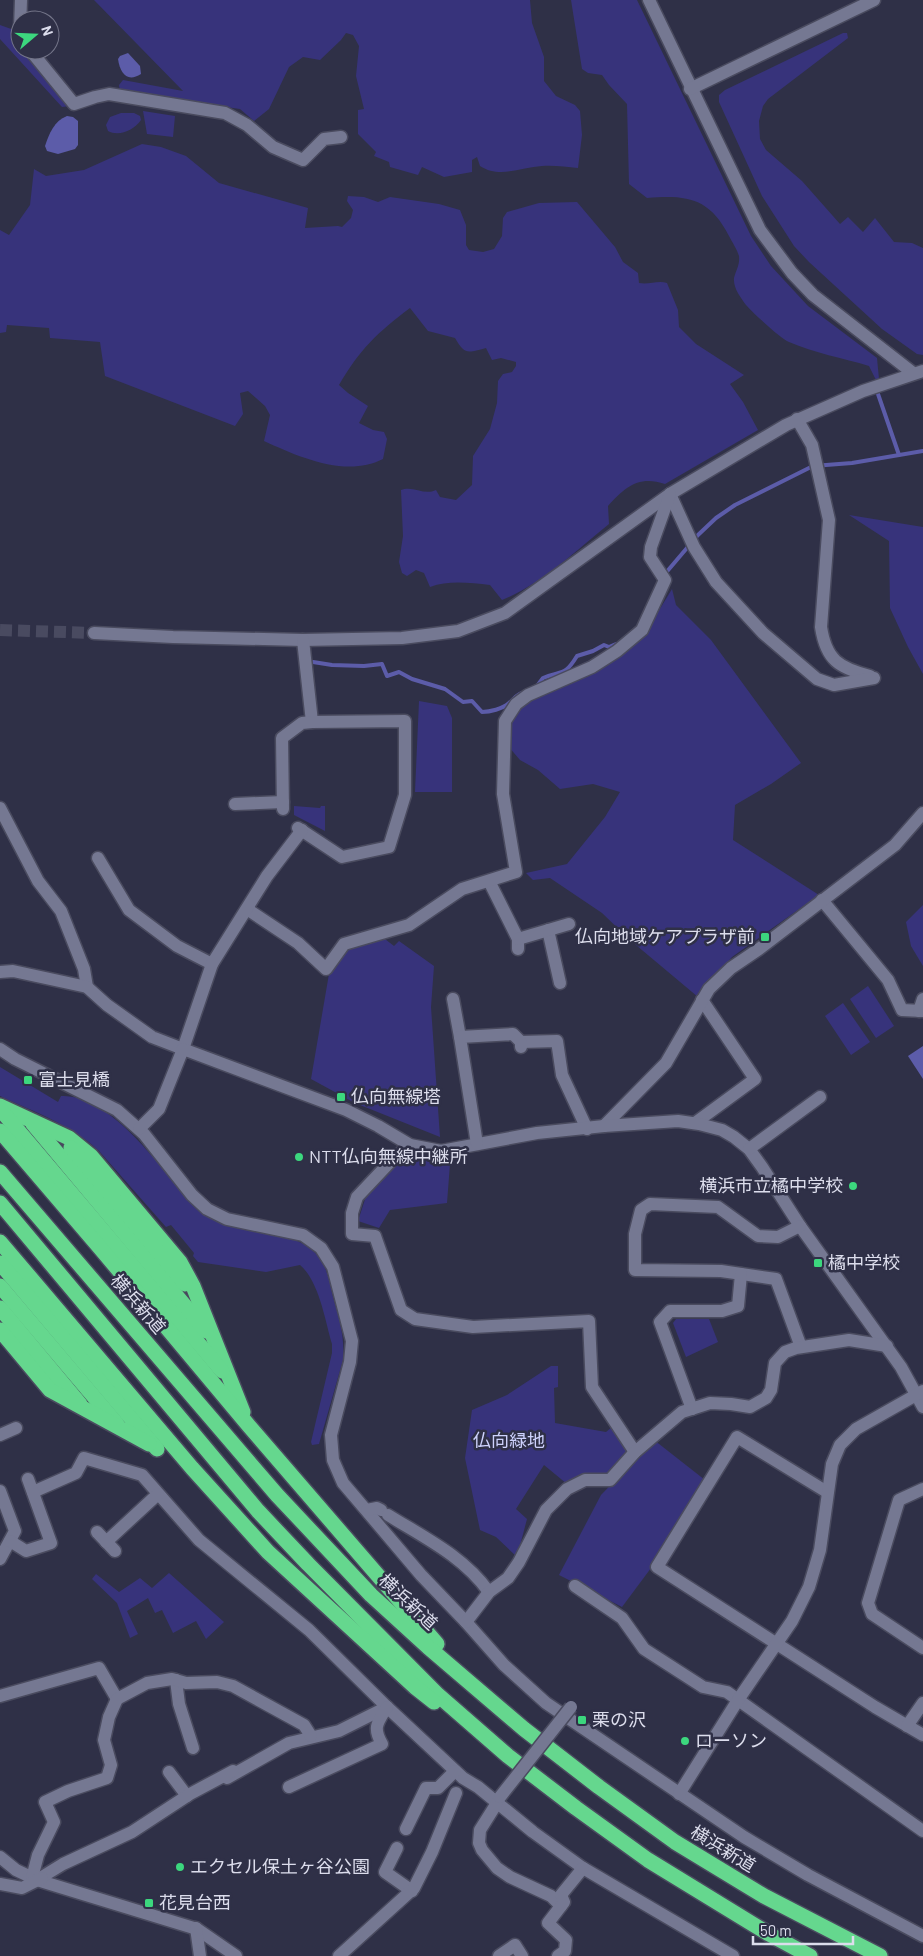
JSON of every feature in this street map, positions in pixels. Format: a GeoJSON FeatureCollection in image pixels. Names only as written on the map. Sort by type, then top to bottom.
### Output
{"type":"FeatureCollection","features":[{"type":"Feature","properties":{"kind":"highway"},"geometry":{"type":"LineString","coordinates":[[0,1108],[69,1138],[91,1156],[180,1262],[193,1286],[249,1426]]}},
{"type":"Feature","properties":{"kind":"highway"},"geometry":{"type":"LineString","coordinates":[[0,1108],[230,1381]]}},
{"type":"Feature","properties":{"kind":"highway"},"geometry":{"type":"LineString","coordinates":[[28,1120],[213,1339]]}},
{"type":"Feature","properties":{"kind":"highway"},"geometry":{"type":"LineString","coordinates":[[0,1131],[249,1426],[477,1690]]}},
{"type":"Feature","properties":{"kind":"highway","name":"横浜新道"},"geometry":{"type":"LineString","coordinates":[[0,1172],[277,1495],[371,1595],[477,1690],[546,1747],[675,1842],[764,1896],[880,1956]]}},
{"type":"Feature","properties":{"kind":"highway"},"geometry":{"type":"LineString","coordinates":[[0,1203],[258,1511],[438,1695],[508,1756]]}},
{"type":"Feature","properties":{"kind":"highway"},"geometry":{"type":"LineString","coordinates":[[0,1242],[192,1468],[268,1552],[415,1687],[648,1860],[769,1934],[810,1956]]}},
{"type":"Feature","properties":{"kind":"highway"},"geometry":{"type":"LineString","coordinates":[[0,1263],[156,1449]]}},
{"type":"Feature","properties":{"kind":"highway"},"geometry":{"type":"LineString","coordinates":[[0,1286],[123,1430]]}},
{"type":"Feature","properties":{"kind":"highway"},"geometry":{"type":"LineString","coordinates":[[0,1308],[86,1410]]}},
{"type":"Feature","properties":{"kind":"highway"},"geometry":{"type":"LineString","coordinates":[[0,1330],[50,1390],[192,1468]]}},
{"type":"Feature","properties":{"kind":"street"},"geometry":{"type":"LineString","coordinates":[[649,0],[690,89],[760,230],[792,273],[813,295],[918,372]]}},
{"type":"Feature","properties":{"kind":"street"},"geometry":{"type":"LineString","coordinates":[[690,89],[874,0]]}},
{"type":"Feature","properties":{"kind":"street"},"geometry":{"type":"LineString","coordinates":[[38,60],[74,104],[109,94],[224,113],[247,125],[273,147],[303,160],[324,139],[341,137]]}},
{"type":"Feature","properties":{"kind":"street"},"geometry":{"type":"LineString","coordinates":[[94,633],[303,640],[402,638],[458,631],[505,613],[670,494],[798,420],[863,391],[918,372]]}},
{"type":"Feature","properties":{"kind":"street"},"geometry":{"type":"LineString","coordinates":[[670,494],[692,543],[716,582],[763,633],[817,679],[834,685],[874,678],[847,670],[830,656],[824,644],[821,627],[829,520],[812,445],[798,420]]}},
{"type":"Feature","properties":{"kind":"street"},"geometry":{"type":"LineString","coordinates":[[247,909],[298,943],[326,969],[344,944],[409,925],[462,890],[516,872],[503,794],[505,721],[516,704],[528,695],[592,667],[618,651],[642,630],[663,576],[650,557],[651,547],[670,494]]}},
{"type":"Feature","properties":{"kind":"street"},"geometry":{"type":"LineString","coordinates":[[303,640],[312,722]]}},
{"type":"Feature","properties":{"kind":"street"},"geometry":{"type":"LineString","coordinates":[[139,1129],[159,1109],[183,1049],[212,964],[300,829],[342,857],[390,847],[405,795],[405,721],[302,723],[282,738],[283,806],[236,804]]}},
{"type":"Feature","properties":{"kind":"street"},"geometry":{"type":"LineString","coordinates":[[0,808],[38,881],[61,911],[84,970],[86,987]]}},
{"type":"Feature","properties":{"kind":"street"},"geometry":{"type":"LineString","coordinates":[[604,1126],[666,1064],[709,989],[731,968],[894,845],[923,812]]}},
{"type":"Feature","properties":{"kind":"street"},"geometry":{"type":"LineString","coordinates":[[98,858],[129,910],[177,946],[212,964]]}},
{"type":"Feature","properties":{"kind":"street"},"geometry":{"type":"LineString","coordinates":[[489,880],[518,944],[548,930],[569,924]]}},
{"type":"Feature","properties":{"kind":"street"},"geometry":{"type":"LineString","coordinates":[[822,900],[888,980],[902,1010],[922,1007]]}},
{"type":"Feature","properties":{"kind":"street"},"geometry":{"type":"LineString","coordinates":[[548,930],[560,983]]}},
{"type":"Feature","properties":{"kind":"street"},"geometry":{"type":"LineString","coordinates":[[0,972],[13,971],[86,987],[107,1005],[152,1037],[346,1110],[410,1145],[441,1152],[536,1133],[604,1126],[678,1121],[722,1130],[749,1149],[800,1226],[920,1393],[923,1406]]}},
{"type":"Feature","properties":{"kind":"street"},"geometry":{"type":"LineString","coordinates":[[453,999],[477,1144]]}},
{"type":"Feature","properties":{"kind":"street"},"geometry":{"type":"LineString","coordinates":[[695,1123],[755,1079],[702,1000]]}},
{"type":"Feature","properties":{"kind":"street"},"geometry":{"type":"LineString","coordinates":[[460,1037],[512,1034],[521,1045],[557,1041],[562,1075],[587,1129]]}},
{"type":"Feature","properties":{"kind":"street"},"geometry":{"type":"LineString","coordinates":[[0,1049],[21,1062],[117,1110],[139,1129],[192,1195],[207,1209],[227,1219],[303,1234],[321,1248],[333,1267],[352,1340],[350,1362],[331,1435],[333,1460],[344,1483],[366,1510],[421,1575],[504,1665],[546,1703],[744,1837],[808,1875],[923,1936]]}},
{"type":"Feature","properties":{"kind":"street"},"geometry":{"type":"LineString","coordinates":[[749,1149],[820,1097]]}},
{"type":"Feature","properties":{"kind":"street"},"geometry":{"type":"LineString","coordinates":[[410,1145],[391,1161],[357,1197],[352,1213],[352,1234],[375,1236],[401,1310],[415,1319],[473,1327],[589,1321],[592,1387],[635,1452]]}},
{"type":"Feature","properties":{"kind":"street"},"geometry":{"type":"LineString","coordinates":[[800,1226],[778,1237],[758,1236],[718,1208],[650,1204],[641,1210],[635,1234],[635,1270],[721,1271],[776,1279],[801,1347]]}},
{"type":"Feature","properties":{"kind":"street"},"geometry":{"type":"LineString","coordinates":[[692,1409],[660,1322],[670,1311],[722,1311],[738,1306],[741,1274]]}},
{"type":"Feature","properties":{"kind":"street"},"geometry":{"type":"LineString","coordinates":[[466,1622],[489,1592],[508,1578],[520,1562],[546,1510],[567,1489],[585,1480],[610,1480],[635,1452],[682,1412],[710,1403],[750,1407],[757,1404],[766,1398],[771,1390],[775,1364],[785,1352],[801,1347],[849,1340],[886,1346]]}},
{"type":"Feature","properties":{"kind":"street"},"geometry":{"type":"LineString","coordinates":[[679,1794],[738,1700],[792,1621],[809,1588],[820,1550],[832,1464],[840,1445],[856,1429],[920,1393]]}},
{"type":"Feature","properties":{"kind":"street"},"geometry":{"type":"LineString","coordinates":[[0,1435],[16,1428]]}},
{"type":"Feature","properties":{"kind":"street"},"geometry":{"type":"LineString","coordinates":[[827,1492],[737,1437],[657,1567],[923,1736]]}},
{"type":"Feature","properties":{"kind":"street"},"geometry":{"type":"LineString","coordinates":[[33,1492],[76,1473],[84,1458],[142,1475],[199,1540],[310,1630],[458,1782]]}},
{"type":"Feature","properties":{"kind":"street"},"geometry":{"type":"LineString","coordinates":[[10,1541],[26,1551],[51,1543],[28,1478]]}},
{"type":"Feature","properties":{"kind":"street"},"geometry":{"type":"LineString","coordinates":[[923,1489],[898,1500],[868,1603],[872,1614],[923,1648]]}},
{"type":"Feature","properties":{"kind":"street"},"geometry":{"type":"LineString","coordinates":[[0,1492],[15,1531],[0,1559]]}},
{"type":"Feature","properties":{"kind":"street"},"geometry":{"type":"LineString","coordinates":[[106,1542],[158,1494]]}},
{"type":"Feature","properties":{"kind":"street"},"geometry":{"type":"LineString","coordinates":[[366,1510],[377,1508],[385,1512],[456,1557],[480,1580],[489,1592]]}},
{"type":"Feature","properties":{"kind":"street"},"geometry":{"type":"LineString","coordinates":[[576,1586],[622,1618],[644,1649],[703,1687],[727,1692],[923,1830]]}},
{"type":"Feature","properties":{"kind":"street"},"geometry":{"type":"LineString","coordinates":[[0,1696],[99,1668],[117,1699]]}},
{"type":"Feature","properties":{"kind":"street"},"geometry":{"type":"LineString","coordinates":[[34,1879],[38,1855],[54,1822],[45,1802],[68,1791],[107,1778],[111,1765],[104,1740],[108,1717],[117,1699],[147,1684],[172,1679],[186,1683],[217,1682],[233,1686],[304,1725],[311,1736]]}},
{"type":"Feature","properties":{"kind":"street"},"geometry":{"type":"LineString","coordinates":[[176,1680],[179,1704],[193,1748]]}},
{"type":"Feature","properties":{"kind":"street"},"geometry":{"type":"LineString","coordinates":[[907,1726],[923,1702]]}},
{"type":"Feature","properties":{"kind":"street"},"geometry":{"type":"LineString","coordinates":[[207,1788],[259,1761],[259,1758],[289,1742],[340,1731],[387,1707]]}},
{"type":"Feature","properties":{"kind":"street"},"geometry":{"type":"LineString","coordinates":[[289,1787],[382,1744],[376,1734],[376,1724],[387,1707]]}},
{"type":"Feature","properties":{"kind":"street"},"geometry":{"type":"LineString","coordinates":[[561,1906],[551,1896],[510,1877],[497,1868],[478,1843],[480,1830],[499,1800],[571,1707]]}},
{"type":"Feature","properties":{"kind":"street"},"geometry":{"type":"LineString","coordinates":[[0,1884],[22,1888],[34,1879],[132,1832],[187,1796],[233,1771]]}},
{"type":"Feature","properties":{"kind":"street"},"geometry":{"type":"LineString","coordinates":[[169,1772],[187,1796]]}},
{"type":"Feature","properties":{"kind":"street"},"geometry":{"type":"LineString","coordinates":[[339,1956],[412,1891],[432,1852],[458,1782]]}},
{"type":"Feature","properties":{"kind":"street"},"geometry":{"type":"LineString","coordinates":[[406,1829],[426,1788],[438,1788],[458,1782],[481,1786],[533,1832],[583,1868],[733,1956]]}},
{"type":"Feature","properties":{"kind":"street"},"geometry":{"type":"LineString","coordinates":[[34,1879],[125,1840],[166,1814]]}},
{"type":"Feature","properties":{"kind":"street"},"geometry":{"type":"LineString","coordinates":[[397,1848],[385,1872],[412,1891]]}},
{"type":"Feature","properties":{"kind":"street"},"geometry":{"type":"LineString","coordinates":[[0,1857],[16,1870],[34,1879],[196,1928],[236,1956]]}},
{"type":"Feature","properties":{"kind":"street"},"geometry":{"type":"LineString","coordinates":[[558,1956],[565,1951],[566,1940],[548,1923],[564,1902],[561,1895],[583,1868]]}},
{"type":"Feature","properties":{"kind":"street"},"geometry":{"type":"LineString","coordinates":[[196,1928],[200,1956]]}},
{"type":"Feature","properties":{"kind":"street"},"geometry":{"type":"LineString","coordinates":[[498,1956],[515,1945],[522,1956]]}},
{"type":"Feature","properties":{"kind":"green space"},"geometry":{"type":"Polygon","coordinates":[[[94,0],[530,0],[532,23],[544,57],[544,81],[556,96],[575,105],[580,111],[582,135],[578,168],[546,166],[495,172],[480,166],[477,157],[472,160],[472,172],[444,177],[422,167],[418,175],[390,167],[389,162],[374,156],[376,152],[358,134],[358,110],[364,109],[356,76],[359,46],[353,35],[346,33],[320,60],[303,57],[289,67],[269,109],[254,121],[240,109],[120,92],[119,85],[123,80],[183,91],[94,0]]]}},
{"type":"Feature","properties":{"kind":"green space"},"geometry":{"type":"Polygon","coordinates":[[[571,0],[637,0],[751,236],[771,266],[808,306],[877,358],[879,379],[876,380],[869,366],[818,352],[785,340],[749,308],[735,285],[734,278],[739,259],[737,251],[721,223],[705,206],[685,198],[647,198],[629,184],[627,104],[602,75],[588,73],[582,69],[571,0]]]}},
{"type":"Feature","properties":{"kind":"green space"},"geometry":{"type":"Polygon","coordinates":[[[0,25],[10,29],[10,50],[0,39],[0,25]]]}},
{"type":"Feature","properties":{"kind":"green space"},"geometry":{"type":"Polygon","coordinates":[[[843,33],[847,33],[848,38],[768,99],[763,106],[759,121],[760,139],[766,150],[802,181],[840,224],[848,217],[863,232],[875,218],[894,242],[912,243],[923,248],[923,355],[917,354],[882,329],[794,246],[762,196],[719,102],[719,95],[725,90],[843,33]]]}},
{"type":"Feature","properties":{"kind":"green space"},"geometry":{"type":"Polygon","coordinates":[[[19,60],[29,60],[70,106],[62,107],[19,60]]]}},
{"type":"Feature","properties":{"kind":"green space"},"geometry":{"type":"Polygon","coordinates":[[[143,111],[175,116],[173,137],[147,134],[143,111]]]}},
{"type":"Feature","properties":{"kind":"green space"},"geometry":{"type":"Polygon","coordinates":[[[121,113],[134,113],[140,116],[141,120],[126,132],[112,133],[108,131],[106,125],[110,117],[121,113]]]}},
{"type":"Feature","properties":{"kind":"green space"},"geometry":{"type":"Polygon","coordinates":[[[142,144],[161,147],[186,156],[219,183],[308,208],[305,228],[342,227],[351,218],[353,210],[347,201],[348,196],[364,197],[378,202],[390,197],[439,204],[460,210],[466,225],[466,245],[469,250],[483,252],[494,249],[502,236],[503,218],[507,212],[539,203],[577,202],[615,247],[623,262],[638,273],[639,283],[667,283],[678,310],[679,327],[696,344],[744,375],[730,384],[743,402],[758,430],[665,484],[648,481],[633,484],[620,493],[608,506],[609,524],[544,576],[502,600],[490,585],[452,583],[430,587],[424,573],[416,570],[407,576],[402,573],[399,562],[403,536],[401,490],[410,489],[432,492],[436,490],[440,497],[456,500],[472,485],[473,456],[490,429],[497,403],[498,381],[503,374],[512,372],[516,362],[501,358],[492,360],[486,348],[470,352],[464,350],[455,338],[428,331],[410,308],[370,342],[354,361],[339,385],[368,406],[359,423],[373,430],[384,432],[387,439],[383,459],[369,464],[338,466],[307,459],[264,441],[270,415],[265,406],[248,391],[240,393],[243,414],[235,426],[105,376],[100,342],[50,338],[49,328],[7,325],[6,332],[0,333],[0,230],[9,235],[30,205],[34,169],[46,176],[84,170],[142,144]]]}},
{"type":"Feature","properties":{"kind":"green space"},"geometry":{"type":"Polygon","coordinates":[[[849,515],[923,527],[923,674],[890,608],[889,541],[849,515]]]}},
{"type":"Feature","properties":{"kind":"green space"},"geometry":{"type":"Polygon","coordinates":[[[672,589],[676,605],[711,640],[801,763],[771,784],[735,805],[733,840],[819,895],[732,957],[698,997],[630,940],[602,913],[550,878],[533,880],[526,873],[567,864],[605,817],[620,792],[593,784],[560,789],[538,770],[520,760],[503,740],[509,717],[551,681],[577,666],[644,635],[672,589]]]}},
{"type":"Feature","properties":{"kind":"green space"},"geometry":{"type":"Polygon","coordinates":[[[419,701],[447,706],[452,718],[452,792],[415,792],[419,701]]]}},
{"type":"Feature","properties":{"kind":"green space"},"geometry":{"type":"Polygon","coordinates":[[[294,806],[320,808],[325,806],[325,831],[294,815],[294,806]]]}},
{"type":"Feature","properties":{"kind":"green space"},"geometry":{"type":"Polygon","coordinates":[[[923,905],[923,966],[911,946],[906,922],[923,905]]]}},
{"type":"Feature","properties":{"kind":"green space"},"geometry":{"type":"Polygon","coordinates":[[[381,936],[394,946],[399,941],[434,966],[431,1007],[440,1137],[355,1103],[311,1079],[330,968],[347,946],[381,936]]]}},
{"type":"Feature","properties":{"kind":"green space"},"geometry":{"type":"Polygon","coordinates":[[[868,986],[894,1026],[876,1038],[850,999],[868,986]]]}},
{"type":"Feature","properties":{"kind":"green space"},"geometry":{"type":"Polygon","coordinates":[[[843,1003],[870,1042],[851,1055],[825,1016],[843,1003]]]}},
{"type":"Feature","properties":{"kind":"green space"},"geometry":{"type":"Polygon","coordinates":[[[0,1067],[58,1102],[61,1096],[74,1097],[99,1107],[133,1135],[151,1155],[157,1157],[183,1193],[206,1216],[229,1225],[287,1237],[301,1242],[321,1260],[327,1273],[339,1320],[343,1360],[319,1444],[312,1445],[311,1442],[332,1353],[332,1344],[317,1291],[307,1272],[300,1265],[266,1272],[198,1262],[193,1256],[194,1253],[171,1225],[166,1227],[99,1151],[65,1126],[0,1096],[0,1067]]]}},
{"type":"Feature","properties":{"kind":"green space"},"geometry":{"type":"Polygon","coordinates":[[[407,1156],[450,1164],[447,1203],[390,1210],[379,1228],[358,1221],[368,1190],[407,1156]]]}},
{"type":"Feature","properties":{"kind":"green space"},"geometry":{"type":"Polygon","coordinates":[[[676,1319],[709,1319],[718,1342],[686,1357],[673,1323],[676,1319]]]}},
{"type":"Feature","properties":{"kind":"green space","name":"仏向緑地"},"geometry":{"type":"Polygon","coordinates":[[[551,1366],[558,1366],[558,1387],[554,1388],[555,1423],[606,1432],[612,1427],[631,1450],[608,1474],[567,1484],[544,1465],[516,1509],[527,1519],[517,1557],[496,1537],[480,1530],[465,1458],[472,1410],[507,1395],[551,1366]]]}},
{"type":"Feature","properties":{"kind":"green space"},"geometry":{"type":"Polygon","coordinates":[[[654,1440],[705,1480],[657,1560],[622,1607],[559,1575],[601,1495],[654,1440]]]}},
{"type":"Feature","properties":{"kind":"green space"},"geometry":{"type":"Polygon","coordinates":[[[169,1573],[224,1622],[206,1639],[196,1621],[173,1633],[162,1610],[155,1613],[148,1598],[127,1611],[138,1634],[130,1638],[117,1603],[92,1579],[96,1574],[119,1592],[140,1578],[152,1588],[169,1573]]]}},
{"type":"Feature","properties":{"kind":"shaded area"},"geometry":{"type":"Polygon","coordinates":[[[128,53],[140,66],[141,74],[136,77],[128,77],[120,69],[118,59],[120,56],[128,53]]]}},
{"type":"Feature","properties":{"kind":"shaded area"},"geometry":{"type":"Polygon","coordinates":[[[67,116],[73,117],[78,121],[78,145],[75,149],[58,154],[47,151],[45,146],[53,128],[62,118],[67,116]]]}},
{"type":"Feature","properties":{"kind":"shaded area"},"geometry":{"type":"Polygon","coordinates":[[[923,1046],[923,1079],[908,1056],[923,1046]]]}},
{"type":"Feature","properties":{"kind":"waterway"},"geometry":{"type":"LineString","coordinates":[[878,394],[899,455]]}},
{"type":"Feature","properties":{"kind":"waterway"},"geometry":{"type":"LineString","coordinates":[[664,575],[698,535],[716,518],[735,505],[813,466],[852,463],[923,451]]}},
{"type":"Feature","properties":{"kind":"waterway"},"geometry":{"type":"LineString","coordinates":[[537,686],[543,678],[566,670],[577,656],[604,645],[609,647],[616,644]]}},
{"type":"Feature","properties":{"kind":"waterway"},"geometry":{"type":"LineString","coordinates":[[313,662],[332,665],[364,666],[382,664],[387,676],[399,672],[412,679],[445,689],[463,702],[472,701],[482,712],[503,707],[522,693]]}},
{"type":"Feature","properties":{"kind":"tunnel"},"geometry":{"type":"LineString","coordinates":[[0,630],[94,633]]}},
{"type":"Feature","properties":{"kind":"place","name":"仏向地域ケアプラザ前"},"geometry":{"type":"Point","coordinates":[765,937]}},
{"type":"Feature","properties":{"kind":"place","name":"富士見橋"},"geometry":{"type":"Point","coordinates":[28,1080]}},
{"type":"Feature","properties":{"kind":"place","name":"仏向無線塔"},"geometry":{"type":"Point","coordinates":[341,1097]}},
{"type":"Feature","properties":{"kind":"place","name":"NTT仏向無線中継所"},"geometry":{"type":"Point","coordinates":[299,1157]}},
{"type":"Feature","properties":{"kind":"place","name":"横浜市立橘中学校"},"geometry":{"type":"Point","coordinates":[853,1186]}},
{"type":"Feature","properties":{"kind":"place","name":"橘中学校"},"geometry":{"type":"Point","coordinates":[818,1263]}},
{"type":"Feature","properties":{"kind":"place","name":"栗の沢"},"geometry":{"type":"Point","coordinates":[582,1720]}},
{"type":"Feature","properties":{"kind":"place","name":"ローソン"},"geometry":{"type":"Point","coordinates":[685,1741]}},
{"type":"Feature","properties":{"kind":"place","name":"エクセル保土ヶ谷公園"},"geometry":{"type":"Point","coordinates":[180,1867]}},
{"type":"Feature","properties":{"kind":"place","name":"花見台西"},"geometry":{"type":"Point","coordinates":[149,1903]}}]}
